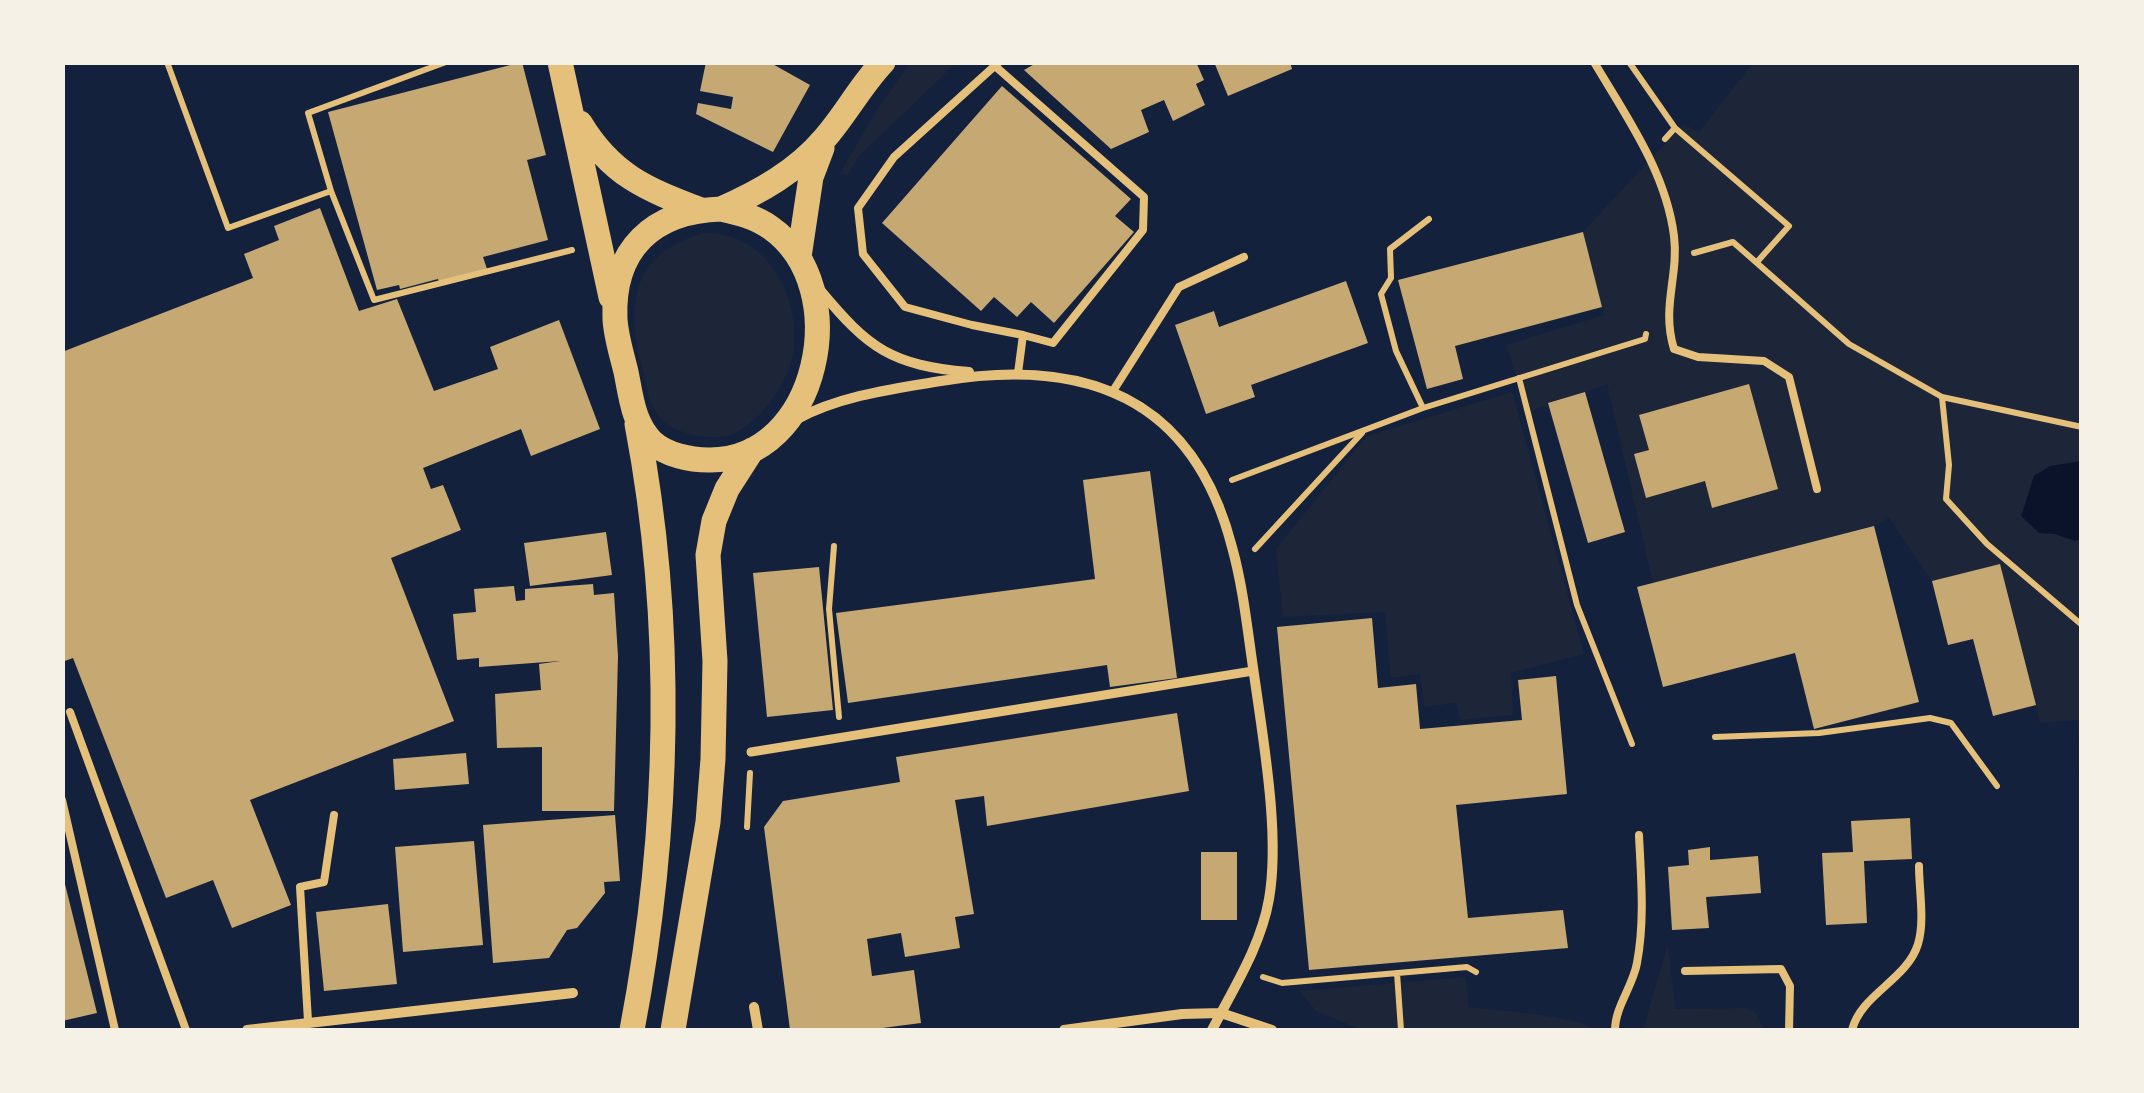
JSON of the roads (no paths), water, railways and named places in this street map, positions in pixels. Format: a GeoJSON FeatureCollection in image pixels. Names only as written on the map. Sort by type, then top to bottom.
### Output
{"type":"FeatureCollection","features":[{"type":"Feature","properties":{"kind":"main road"},"geometry":{"type":"LineString","coordinates":[[560,62],[644,464],[659,585],[664,700],[653,887],[632,1030]]}},
{"type":"Feature","properties":{"kind":"main road"},"geometry":{"type":"LineString","coordinates":[[615,324],[619,282],[626,259],[638,240],[657,223],[711,210],[758,192],[796,167],[825,139],[874,67]]}},
{"type":"Feature","properties":{"kind":"main road"},"geometry":{"type":"LineString","coordinates":[[572,110],[589,138],[616,169],[644,188],[711,210],[746,215],[770,227],[805,268]]}},
{"type":"Feature","properties":{"kind":"main road"},"geometry":{"type":"LineString","coordinates":[[634,413],[643,432],[668,452],[707,460],[725,459],[752,450],[776,431],[804,396],[818,338],[817,306],[805,268],[811,176],[825,139]]}},
{"type":"Feature","properties":{"kind":"main road"},"geometry":{"type":"LineString","coordinates":[[673,1030],[695,908],[712,774],[715,661],[708,556],[714,522],[728,489],[752,450]]}},
{"type":"Feature","properties":{"kind":"street"},"geometry":{"type":"LineString","coordinates":[[805,268],[841,315],[881,350],[909,364],[984,374],[1055,376],[1113,392],[1152,415],[1174,434],[1211,488],[1236,568],[1254,671],[1272,854],[1266,913],[1212,1030]]}},
{"type":"Feature","properties":{"kind":"street"},"geometry":{"type":"LineString","coordinates":[[776,431],[834,404],[984,374]]}},
{"type":"Feature","properties":{"kind":"street"},"geometry":{"type":"LineString","coordinates":[[751,752],[1254,671]]}},
{"type":"Feature","properties":{"kind":"street"},"geometry":{"type":"LineString","coordinates":[[246,1030],[573,994]]}},
{"type":"Feature","properties":{"kind":"street"},"geometry":{"type":"LineString","coordinates":[[754,1007],[758,1030]]}},
{"type":"Feature","properties":{"kind":"street"},"geometry":{"type":"LineString","coordinates":[[1064,1030],[1182,1014],[1221,1013],[1272,1030]]}},
{"type":"Feature","properties":{"kind":"lane"},"geometry":{"type":"LineString","coordinates":[[1594,62],[1666,194],[1675,240],[1667,326],[1674,350],[1698,357],[1764,361],[1790,377],[1817,490]]}},
{"type":"Feature","properties":{"kind":"lane"},"geometry":{"type":"LineString","coordinates":[[997,64],[1144,197],[1143,230],[1053,343],[905,307],[863,254],[858,208],[894,157],[997,64]]}},
{"type":"Feature","properties":{"kind":"lane"},"geometry":{"type":"LineString","coordinates":[[1113,392],[1178,288],[1244,257]]}},
{"type":"Feature","properties":{"kind":"lane"},"geometry":{"type":"LineString","coordinates":[[1018,373],[1023,334]]}},
{"type":"Feature","properties":{"kind":"lane"},"geometry":{"type":"LineString","coordinates":[[70,712],[186,1030]]}},
{"type":"Feature","properties":{"kind":"lane"},"geometry":{"type":"LineString","coordinates":[[62,800],[115,1030]]}},
{"type":"Feature","properties":{"kind":"lane"},"geometry":{"type":"LineString","coordinates":[[308,1021],[300,887],[324,882],[334,815]]}},
{"type":"Feature","properties":{"kind":"lane"},"geometry":{"type":"LineString","coordinates":[[1614,1030],[1636,969],[1642,928],[1639,835]]}},
{"type":"Feature","properties":{"kind":"lane"},"geometry":{"type":"LineString","coordinates":[[1852,1030],[1856,1018],[1908,961],[1918,944],[1919,866]]}},
{"type":"Feature","properties":{"kind":"lane"},"geometry":{"type":"LineString","coordinates":[[1685,971],[1781,969],[1790,986],[1790,1030]]}}]}
